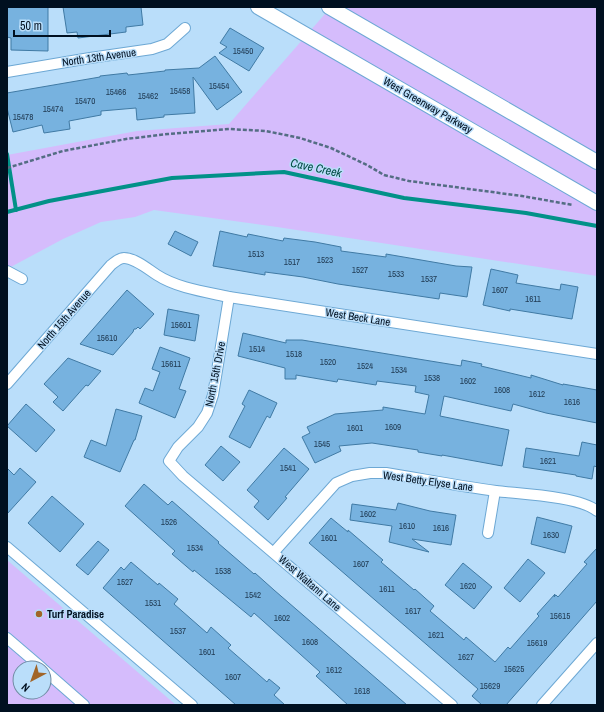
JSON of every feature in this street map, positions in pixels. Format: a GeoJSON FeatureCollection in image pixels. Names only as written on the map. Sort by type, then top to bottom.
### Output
{"type":"FeatureCollection","features":[{"type":"Feature","properties":{"kind":"main road","name":"West Greenway Parkway"},"geometry":{"type":"LineString","coordinates":[[258,7],[597,203]]}},
{"type":"Feature","properties":{"kind":"main road"},"geometry":{"type":"LineString","coordinates":[[329,7],[597,162]]}},
{"type":"Feature","properties":{"kind":"street","name":"North 13th Avenue"},"geometry":{"type":"LineString","coordinates":[[7,72],[90,58],[152,50],[167,44],[186,28]]}},
{"type":"Feature","properties":{"kind":"street","name":"West Beck Lane"},"geometry":{"type":"LineString","coordinates":[[125,258],[139,263],[160,277],[190,289],[229,297],[597,354]]}},
{"type":"Feature","properties":{"kind":"street","name":"North 15th Avenue"},"geometry":{"type":"LineString","coordinates":[[7,384],[110,265],[117,260],[125,258]]}},
{"type":"Feature","properties":{"kind":"street"},"geometry":{"type":"LineString","coordinates":[[7,271],[22,279]]}},
{"type":"Feature","properties":{"kind":"street","name":"North 15th Drive"},"geometry":{"type":"LineString","coordinates":[[169,461],[178,447],[198,427],[207,413],[213,395],[229,297]]}},
{"type":"Feature","properties":{"kind":"street","name":"West Waltann Lane"},"geometry":{"type":"LineString","coordinates":[[169,461],[183,476],[452,705]]}},
{"type":"Feature","properties":{"kind":"street","name":"West Betty Elyse Lane"},"geometry":{"type":"LineString","coordinates":[[274,552],[336,483],[352,476],[370,473],[386,473],[571,500],[593,508],[597,511]]}},
{"type":"Feature","properties":{"kind":"street"},"geometry":{"type":"LineString","coordinates":[[488,533],[495,490]]}},
{"type":"Feature","properties":{"kind":"street"},"geometry":{"type":"LineString","coordinates":[[7,547],[192,705]]}},
{"type":"Feature","properties":{"kind":"street"},"geometry":{"type":"LineString","coordinates":[[7,638],[33,660]]}},
{"type":"Feature","properties":{"kind":"street"},"geometry":{"type":"LineString","coordinates":[[542,705],[597,643]]}},
{"type":"Feature","properties":{"kind":"street"},"geometry":{"type":"LineString","coordinates":[[52,677],[84,705]]}},
{"type":"Feature","properties":{"kind":"path"},"geometry":{"type":"LineString","coordinates":[[7,168],[63,151],[126,139],[229,129],[266,131],[300,138],[331,148],[384,175],[409,181],[522,196],[565,204]]}},
{"type":"Feature","properties":{"kind":"shaded area"},"geometry":{"type":"Polygon","coordinates":[[[331,7],[597,7],[597,276],[277,227],[154,210],[135,217],[101,222],[63,239],[7,269],[7,155],[137,131],[229,124],[331,7]]]}},
{"type":"Feature","properties":{"kind":"shaded area","name":"Turf Paradise"},"geometry":{"type":"Polygon","coordinates":[[[7,560],[176,705],[7,705],[7,560]]]}},
{"type":"Feature","properties":{"kind":"building"},"geometry":{"type":"Polygon","coordinates":[[[7,7],[48,7],[48,51],[11,50],[11,38],[7,37],[7,7]]]}},
{"type":"Feature","properties":{"kind":"building"},"geometry":{"type":"Polygon","coordinates":[[[63,7],[141,7],[143,25],[126,27],[126,32],[78,38],[77,32],[67,33],[63,7]]]}},
{"type":"Feature","properties":{"kind":"building"},"geometry":{"type":"Polygon","coordinates":[[[230,28],[264,48],[249,71],[219,53],[227,47],[220,43],[230,28]]]}},
{"type":"Feature","properties":{"kind":"building"},"geometry":{"type":"Polygon","coordinates":[[[215,56],[242,92],[217,110],[193,77],[195,113],[164,115],[164,117],[137,120],[136,108],[101,111],[101,115],[69,121],[70,129],[44,133],[42,125],[13,132],[7,108],[7,93],[100,76],[127,73],[128,75],[165,70],[199,68],[215,56]]]}},
{"type":"Feature","properties":{"kind":"building"},"geometry":{"type":"Polygon","coordinates":[[[175,231],[198,242],[191,256],[168,244],[175,231]]]}},
{"type":"Feature","properties":{"kind":"building"},"geometry":{"type":"Polygon","coordinates":[[[220,231],[247,237],[248,234],[283,241],[284,238],[315,242],[341,247],[341,251],[386,257],[386,254],[456,266],[472,267],[467,297],[440,293],[439,299],[338,284],[303,277],[265,272],[265,275],[213,266],[220,231]]]}},
{"type":"Feature","properties":{"kind":"building"},"geometry":{"type":"Polygon","coordinates":[[[491,269],[518,275],[516,283],[560,290],[561,284],[578,287],[572,319],[510,309],[510,311],[483,305],[491,269]]]}},
{"type":"Feature","properties":{"kind":"building"},"geometry":{"type":"Polygon","coordinates":[[[127,290],[154,314],[140,329],[138,327],[134,329],[113,355],[80,344],[127,290]]]}},
{"type":"Feature","properties":{"kind":"building"},"geometry":{"type":"Polygon","coordinates":[[[168,309],[199,315],[195,341],[164,335],[168,309]]]}},
{"type":"Feature","properties":{"kind":"building"},"geometry":{"type":"Polygon","coordinates":[[[243,333],[286,343],[286,340],[302,340],[461,366],[462,360],[531,378],[531,375],[563,385],[597,390],[597,423],[546,413],[513,404],[511,411],[444,396],[440,416],[509,430],[502,466],[372,443],[339,446],[341,451],[315,463],[302,437],[310,433],[307,427],[335,414],[383,410],[383,407],[425,414],[429,395],[415,392],[416,386],[377,381],[376,385],[338,379],[337,382],[296,375],[296,379],[285,379],[285,368],[238,356],[243,333]]]}},
{"type":"Feature","properties":{"kind":"building"},"geometry":{"type":"Polygon","coordinates":[[[160,347],[190,358],[179,389],[186,391],[175,418],[139,403],[145,388],[153,391],[160,372],[152,369],[160,347]]]}},
{"type":"Feature","properties":{"kind":"building"},"geometry":{"type":"Polygon","coordinates":[[[68,358],[101,371],[88,386],[86,385],[63,411],[53,402],[58,397],[44,384],[68,358]]]}},
{"type":"Feature","properties":{"kind":"building"},"geometry":{"type":"Polygon","coordinates":[[[249,390],[277,403],[270,418],[267,416],[250,448],[229,437],[245,406],[242,404],[249,390]]]}},
{"type":"Feature","properties":{"kind":"building"},"geometry":{"type":"Polygon","coordinates":[[[26,404],[55,430],[36,452],[7,426],[26,404]]]}},
{"type":"Feature","properties":{"kind":"building"},"geometry":{"type":"Polygon","coordinates":[[[116,409],[142,416],[135,440],[120,472],[84,457],[91,440],[106,446],[116,409]]]}},
{"type":"Feature","properties":{"kind":"building"},"geometry":{"type":"Polygon","coordinates":[[[582,442],[597,445],[597,467],[594,466],[592,479],[523,467],[526,448],[579,456],[582,442]]]}},
{"type":"Feature","properties":{"kind":"building"},"geometry":{"type":"Polygon","coordinates":[[[221,446],[240,462],[223,481],[205,465],[221,446]]]}},
{"type":"Feature","properties":{"kind":"building"},"geometry":{"type":"Polygon","coordinates":[[[284,448],[309,469],[268,520],[254,507],[259,501],[247,490],[284,448]]]}},
{"type":"Feature","properties":{"kind":"building"},"geometry":{"type":"Polygon","coordinates":[[[7,468],[14,475],[20,468],[36,482],[7,514],[7,468]]]}},
{"type":"Feature","properties":{"kind":"building"},"geometry":{"type":"Polygon","coordinates":[[[144,484],[168,505],[172,501],[219,542],[218,543],[254,574],[255,573],[407,705],[348,705],[316,676],[320,672],[290,645],[254,613],[251,617],[194,570],[193,572],[172,554],[175,551],[125,506],[144,484]]]}},
{"type":"Feature","properties":{"kind":"building"},"geometry":{"type":"Polygon","coordinates":[[[52,496],[84,524],[60,552],[28,523],[52,496]]]}},
{"type":"Feature","properties":{"kind":"building"},"geometry":{"type":"Polygon","coordinates":[[[398,503],[430,511],[456,515],[451,545],[412,539],[429,552],[389,542],[392,526],[350,520],[352,504],[396,510],[398,503]]]}},
{"type":"Feature","properties":{"kind":"building"},"geometry":{"type":"Polygon","coordinates":[[[537,517],[572,526],[565,553],[531,544],[537,517]]]}},
{"type":"Feature","properties":{"kind":"building"},"geometry":{"type":"Polygon","coordinates":[[[331,518],[348,532],[348,530],[383,560],[381,562],[434,606],[430,611],[464,640],[466,637],[495,662],[508,647],[510,649],[539,616],[537,614],[555,594],[554,597],[556,595],[558,597],[587,564],[584,562],[597,548],[597,601],[506,705],[482,705],[472,696],[478,689],[309,543],[331,518]]]}},
{"type":"Feature","properties":{"kind":"building"},"geometry":{"type":"Polygon","coordinates":[[[98,541],[109,550],[88,575],[76,565],[98,541]]]}},
{"type":"Feature","properties":{"kind":"building"},"geometry":{"type":"Polygon","coordinates":[[[528,559],[545,573],[520,602],[504,588],[528,559]]]}},
{"type":"Feature","properties":{"kind":"building"},"geometry":{"type":"Polygon","coordinates":[[[131,562],[158,585],[159,583],[178,599],[174,604],[207,633],[211,627],[231,645],[228,648],[267,682],[269,679],[280,688],[274,695],[285,705],[236,705],[103,588],[121,567],[124,570],[131,562]]]}},
{"type":"Feature","properties":{"kind":"building"},"geometry":{"type":"Polygon","coordinates":[[[463,563],[492,587],[474,609],[445,585],[463,563]]]}},
{"type":"Feature","properties":{"kind":"waterway"},"geometry":{"type":"LineString","coordinates":[[7,154],[16,210]]}},
{"type":"Feature","properties":{"kind":"waterway","name":"Cave Creek"},"geometry":{"type":"LineString","coordinates":[[7,212],[49,201],[172,178],[284,172],[404,198],[526,213],[597,226]]}},
{"type":"Feature","properties":{"kind":"place","name":"Turf Paradise"},"geometry":{"type":"Point","coordinates":[39,614]}}]}
